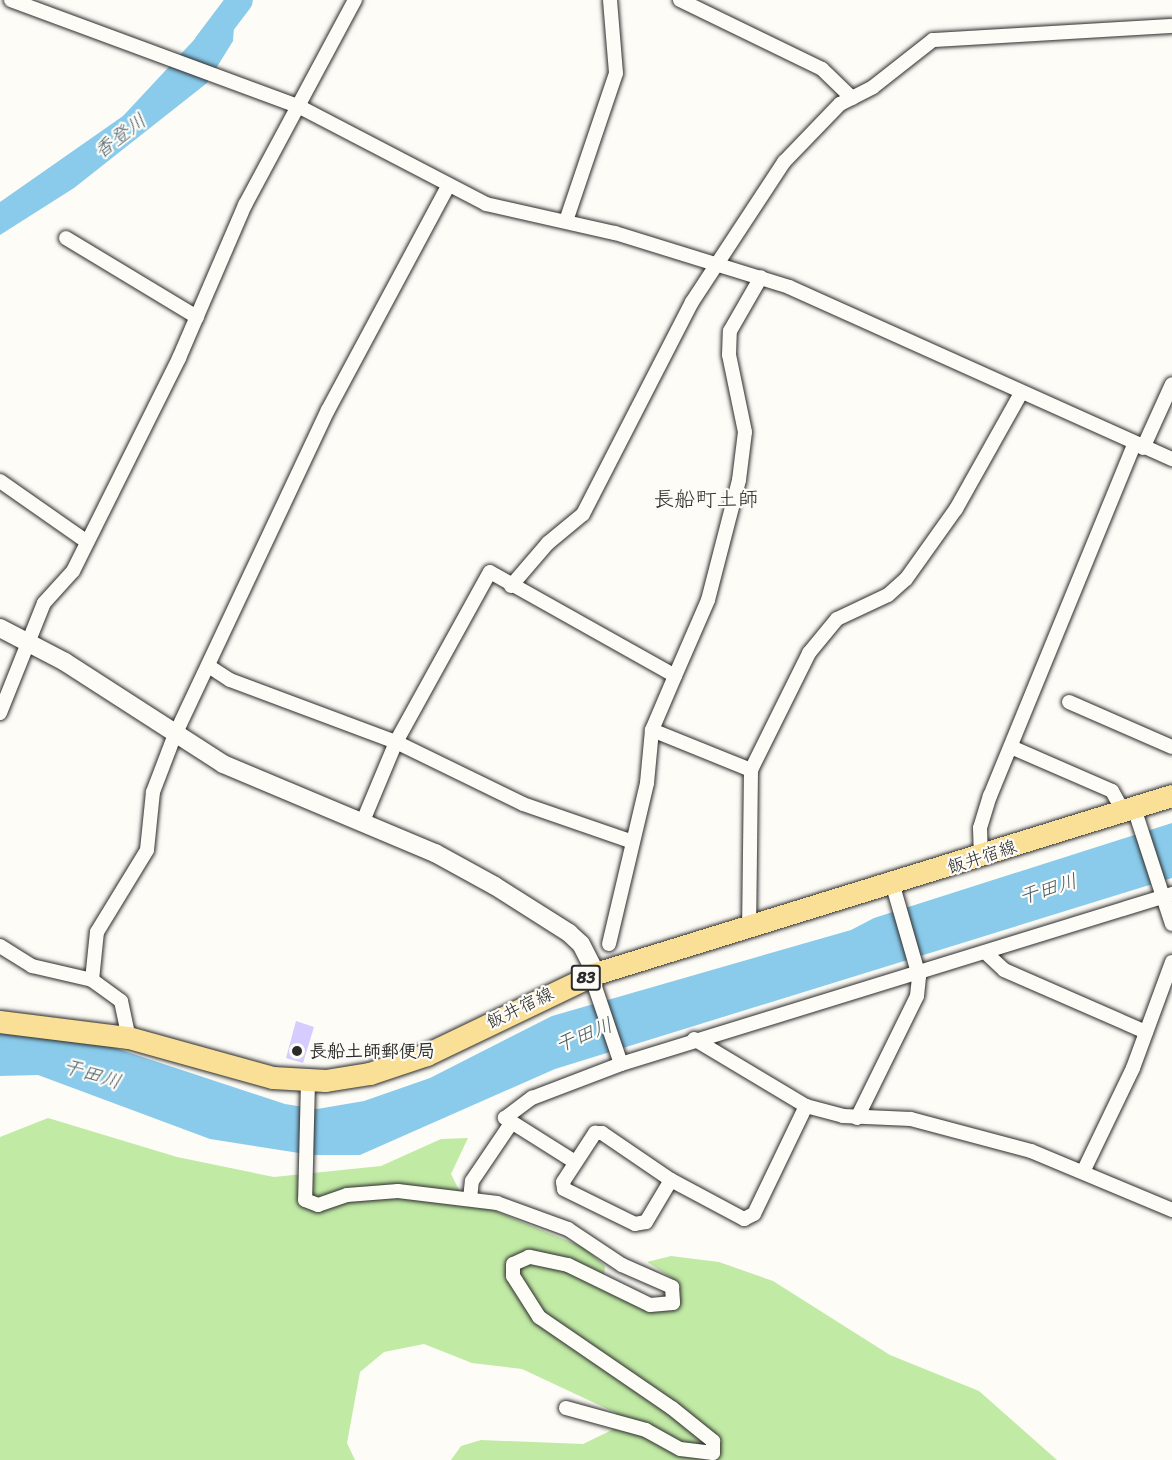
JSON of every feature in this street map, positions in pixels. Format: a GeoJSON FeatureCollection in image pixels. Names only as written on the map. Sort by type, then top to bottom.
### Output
{"type":"FeatureCollection","features":[{"type":"Feature","properties":{"kind":"main road","name":"飯井宿線"},"geometry":{"type":"LineString","coordinates":[[0,1022],[129,1038],[253,1073],[308,1081],[370,1074],[427,1055],[595,981],[749,928],[895,893],[981,857],[1132,814],[1172,796]]}},
{"type":"Feature","properties":{"kind":"street"},"geometry":{"type":"LineString","coordinates":[[12,0],[298,106],[486,204],[566,221],[719,263],[761,277],[1172,459]]}},
{"type":"Feature","properties":{"kind":"street"},"geometry":{"type":"LineString","coordinates":[[0,713],[27,640],[44,603],[73,571],[197,317],[245,205],[355,0]]}},
{"type":"Feature","properties":{"kind":"street"},"geometry":{"type":"LineString","coordinates":[[566,221],[616,73],[609,0]]}},
{"type":"Feature","properties":{"kind":"street"},"geometry":{"type":"LineString","coordinates":[[680,0],[822,69],[852,98]]}},
{"type":"Feature","properties":{"kind":"street"},"geometry":{"type":"LineString","coordinates":[[511,586],[548,543],[583,514],[692,302],[803,138],[852,98],[933,40],[1172,27]]}},
{"type":"Feature","properties":{"kind":"street"},"geometry":{"type":"LineString","coordinates":[[92,980],[97,932],[147,850],[153,792],[174,737],[210,667],[328,410],[448,186]]}},
{"type":"Feature","properties":{"kind":"street"},"geometry":{"type":"LineString","coordinates":[[66,238],[197,317]]}},
{"type":"Feature","properties":{"kind":"street"},"geometry":{"type":"LineString","coordinates":[[609,944],[633,842],[652,730],[708,600],[739,480],[745,432],[729,355],[730,331],[761,277]]}},
{"type":"Feature","properties":{"kind":"street"},"geometry":{"type":"LineString","coordinates":[[981,857],[980,828],[1011,747],[1139,446],[1172,384]]}},
{"type":"Feature","properties":{"kind":"street"},"geometry":{"type":"LineString","coordinates":[[749,928],[752,770],[809,653],[837,619],[888,595],[906,579],[956,509],[1021,393]]}},
{"type":"Feature","properties":{"kind":"street"},"geometry":{"type":"LineString","coordinates":[[0,481],[87,542]]}},
{"type":"Feature","properties":{"kind":"street"},"geometry":{"type":"LineString","coordinates":[[363,821],[396,742],[490,572],[511,586],[675,676]]}},
{"type":"Feature","properties":{"kind":"street"},"geometry":{"type":"LineString","coordinates":[[0,628],[27,640],[174,737],[223,764],[435,853],[569,933],[581,944],[620,1060]]}},
{"type":"Feature","properties":{"kind":"street"},"geometry":{"type":"LineString","coordinates":[[210,667],[230,681],[396,742],[523,804],[633,842]]}},
{"type":"Feature","properties":{"kind":"street"},"geometry":{"type":"LineString","coordinates":[[1069,702],[1172,747]]}},
{"type":"Feature","properties":{"kind":"street"},"geometry":{"type":"LineString","coordinates":[[652,730],[752,770]]}},
{"type":"Feature","properties":{"kind":"street"},"geometry":{"type":"LineString","coordinates":[[1011,747],[1112,791],[1132,814],[1165,895],[1172,924]]}},
{"type":"Feature","properties":{"kind":"street"},"geometry":{"type":"LineString","coordinates":[[857,1118],[917,996],[918,972],[895,893]]}},
{"type":"Feature","properties":{"kind":"street"},"geometry":{"type":"LineString","coordinates":[[575,1162],[505,1118],[532,1098],[620,1060],[918,972],[987,954],[1165,895]]}},
{"type":"Feature","properties":{"kind":"street"},"geometry":{"type":"LineString","coordinates":[[0,946],[32,966],[92,980],[121,1001],[129,1038]]}},
{"type":"Feature","properties":{"kind":"street"},"geometry":{"type":"LineString","coordinates":[[987,954],[1004,970],[1146,1032]]}},
{"type":"Feature","properties":{"kind":"street"},"geometry":{"type":"LineString","coordinates":[[1083,1172],[1146,1032],[1172,962]]}},
{"type":"Feature","properties":{"kind":"street"},"geometry":{"type":"LineString","coordinates":[[694,1039],[806,1106],[857,1118],[944,1126],[1031,1150],[1172,1210]]}},
{"type":"Feature","properties":{"kind":"street"},"geometry":{"type":"LineString","coordinates":[[308,1081],[302,1188],[305,1200],[318,1205],[347,1195],[399,1191],[470,1199],[568,1229],[611,1259],[672,1287],[673,1303],[650,1305],[568,1265],[529,1257],[513,1264],[513,1276],[539,1317],[672,1408],[716,1446],[701,1455],[646,1430],[566,1408]]}},
{"type":"Feature","properties":{"kind":"street"},"geometry":{"type":"LineString","coordinates":[[671,1180],[646,1222],[635,1224],[564,1189],[575,1162],[595,1133],[602,1133],[671,1180],[744,1219],[754,1214],[806,1106]]}},
{"type":"Feature","properties":{"kind":"street"},"geometry":{"type":"LineString","coordinates":[[470,1199],[477,1173],[512,1122]]}},
{"type":"Feature","properties":{"kind":"green space"},"geometry":{"type":"Polygon","coordinates":[[[48,1118],[177,1157],[274,1177],[381,1166],[441,1139],[468,1138],[451,1174],[463,1198],[583,1247],[605,1266],[603,1290],[642,1308],[672,1310],[679,1293],[672,1278],[647,1262],[671,1256],[719,1262],[773,1281],[890,1355],[979,1391],[1057,1460],[451,1460],[461,1446],[481,1440],[583,1444],[614,1429],[616,1413],[522,1369],[472,1363],[424,1344],[384,1352],[360,1372],[347,1443],[355,1460],[0,1460],[0,1137],[48,1118]]]}},
{"type":"Feature","properties":{"kind":"water"},"geometry":{"type":"Polygon","coordinates":[[[221,11],[234,27],[233,41],[207,83],[74,188],[0,235],[0,202],[123,116],[221,11]]]}},
{"type":"Feature","properties":{"kind":"water","name":"干田川"},"geometry":{"type":"Polygon","coordinates":[[[1172,823],[1172,878],[555,1069],[360,1155],[312,1155],[210,1139],[38,1075],[0,1076],[0,1032],[106,1045],[285,1104],[317,1109],[364,1101],[430,1078],[552,1016],[851,930],[874,918],[1172,823]]]}},
{"type":"Feature","properties":{"kind":"building"},"geometry":{"type":"Polygon","coordinates":[[[296,1021],[314,1027],[303,1063],[286,1058],[296,1021]]]}},
{"type":"Feature","properties":{"kind":"waterway","name":"香登川"},"geometry":{"type":"LineString","coordinates":[[206,45],[240,0]]}},
{"type":"Feature","properties":{"kind":"place","name":"長船土師郵便局"},"geometry":{"type":"Point","coordinates":[297,1051]}},
{"type":"Feature","properties":{"kind":"district","name":"長船町土師"},"geometry":{"type":"Point","coordinates":[706,499]}}]}
